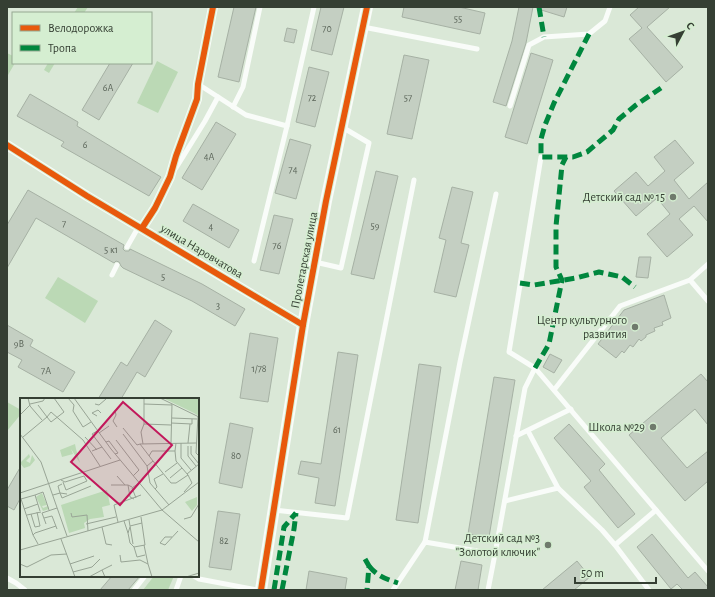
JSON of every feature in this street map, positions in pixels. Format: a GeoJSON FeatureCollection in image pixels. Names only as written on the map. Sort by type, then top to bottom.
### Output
{"type":"FeatureCollection","features":[{"type":"Feature","properties":{"kind":"street"},"geometry":{"type":"LineString","coordinates":[[140,227],[155,208],[170,177],[197,99],[198,84],[213,7]]}},
{"type":"Feature","properties":{"kind":"street","name":"Пролетарская улица"},"geometry":{"type":"LineString","coordinates":[[261,590],[303,325],[367,7]]}},
{"type":"Feature","properties":{"kind":"street","name":"улица Наровчатова"},"geometry":{"type":"LineString","coordinates":[[7,145],[87,196],[303,325]]}},
{"type":"Feature","properties":{"kind":"lane"},"geometry":{"type":"LineString","coordinates":[[233,107],[243,87],[260,7]]}},
{"type":"Feature","properties":{"kind":"lane"},"geometry":{"type":"LineString","coordinates":[[254,261],[314,7]]}},
{"type":"Feature","properties":{"kind":"lane"},"geometry":{"type":"LineString","coordinates":[[510,106],[530,45],[544,37],[589,34],[605,21],[610,7]]}},
{"type":"Feature","properties":{"kind":"lane"},"geometry":{"type":"LineString","coordinates":[[362,26],[477,49]]}},
{"type":"Feature","properties":{"kind":"lane"},"geometry":{"type":"LineString","coordinates":[[198,84],[246,115],[286,126]]}},
{"type":"Feature","properties":{"kind":"lane"},"geometry":{"type":"LineString","coordinates":[[170,177],[218,97]]}},
{"type":"Feature","properties":{"kind":"lane"},"geometry":{"type":"LineString","coordinates":[[315,262],[341,268],[369,143],[342,127]]}},
{"type":"Feature","properties":{"kind":"lane"},"geometry":{"type":"LineString","coordinates":[[541,157],[509,352],[535,368],[708,571]]}},
{"type":"Feature","properties":{"kind":"lane"},"geometry":{"type":"LineString","coordinates":[[274,510],[347,518],[414,180]]}},
{"type":"Feature","properties":{"kind":"lane"},"geometry":{"type":"LineString","coordinates":[[393,590],[425,542],[458,370],[496,194]]}},
{"type":"Feature","properties":{"kind":"lane"},"geometry":{"type":"LineString","coordinates":[[127,247],[140,227]]}},
{"type":"Feature","properties":{"kind":"lane"},"geometry":{"type":"LineString","coordinates":[[554,390],[620,306],[690,280],[708,264]]}},
{"type":"Feature","properties":{"kind":"lane"},"geometry":{"type":"LineString","coordinates":[[112,275],[118,265]]}},
{"type":"Feature","properties":{"kind":"lane"},"geometry":{"type":"LineString","coordinates":[[690,280],[708,301]]}},
{"type":"Feature","properties":{"kind":"lane"},"geometry":{"type":"LineString","coordinates":[[488,590],[525,388],[535,368]]}},
{"type":"Feature","properties":{"kind":"lane"},"geometry":{"type":"LineString","coordinates":[[516,436],[571,410]]}},
{"type":"Feature","properties":{"kind":"lane"},"geometry":{"type":"LineString","coordinates":[[528,431],[558,488],[602,530],[649,590]]}},
{"type":"Feature","properties":{"kind":"lane"},"geometry":{"type":"LineString","coordinates":[[505,501],[558,488]]}},
{"type":"Feature","properties":{"kind":"lane"},"geometry":{"type":"LineString","coordinates":[[615,545],[656,510]]}},
{"type":"Feature","properties":{"kind":"lane"},"geometry":{"type":"LineString","coordinates":[[425,542],[495,554]]}},
{"type":"Feature","properties":{"kind":"lane"},"geometry":{"type":"LineString","coordinates":[[134,590],[144,577]]}},
{"type":"Feature","properties":{"kind":"lane"},"geometry":{"type":"LineString","coordinates":[[176,590],[182,577]]}},
{"type":"Feature","properties":{"kind":"lane"},"geometry":{"type":"LineString","coordinates":[[196,577],[199,579],[256,590]]}},
{"type":"Feature","properties":{"kind":"lane"},"geometry":{"type":"LineString","coordinates":[[7,578],[25,590]]}},
{"type":"Feature","properties":{"kind":"green space"},"geometry":{"type":"Polygon","coordinates":[[[78,7],[88,7],[85,12],[75,12],[78,7]]]}},
{"type":"Feature","properties":{"kind":"green space"},"geometry":{"type":"Polygon","coordinates":[[[7,53],[12,56],[12,64],[14,64],[8,75],[7,53]]]}},
{"type":"Feature","properties":{"kind":"green space"},"geometry":{"type":"Polygon","coordinates":[[[157,61],[178,72],[158,113],[137,103],[157,61]]]}},
{"type":"Feature","properties":{"kind":"green space"},"geometry":{"type":"Polygon","coordinates":[[[47,64],[54,64],[49,73],[44,70],[47,64]]]}},
{"type":"Feature","properties":{"kind":"green space"},"geometry":{"type":"Polygon","coordinates":[[[58,277],[98,301],[85,323],[45,298],[58,277]]]}},
{"type":"Feature","properties":{"kind":"green space"},"geometry":{"type":"Polygon","coordinates":[[[7,402],[20,409],[20,415],[7,431],[7,402]]]}},
{"type":"Feature","properties":{"kind":"green space"},"geometry":{"type":"Polygon","coordinates":[[[153,577],[174,577],[168,590],[143,590],[153,577]]]}},
{"type":"Feature","properties":{"kind":"building"},"geometry":{"type":"Polygon","coordinates":[[[234,7],[256,7],[239,82],[218,77],[234,7]]]}},
{"type":"Feature","properties":{"kind":"building"},"geometry":{"type":"Polygon","coordinates":[[[321,7],[344,7],[332,55],[311,50],[321,7]]]}},
{"type":"Feature","properties":{"kind":"building"},"geometry":{"type":"Polygon","coordinates":[[[404,7],[459,7],[485,13],[480,34],[402,17],[404,7]]]}},
{"type":"Feature","properties":{"kind":"building"},"geometry":{"type":"Polygon","coordinates":[[[519,7],[533,7],[526,43],[506,106],[493,102],[512,41],[519,7]]]}},
{"type":"Feature","properties":{"kind":"building"},"geometry":{"type":"Polygon","coordinates":[[[538,7],[567,7],[564,17],[538,9],[538,7]]]}},
{"type":"Feature","properties":{"kind":"building"},"geometry":{"type":"Polygon","coordinates":[[[639,7],[670,7],[647,27],[683,67],[666,82],[629,39],[642,28],[630,15],[639,7]]]}},
{"type":"Feature","properties":{"kind":"building"},"geometry":{"type":"Polygon","coordinates":[[[287,28],[297,30],[294,43],[284,41],[287,28]]]}},
{"type":"Feature","properties":{"kind":"building"},"geometry":{"type":"Polygon","coordinates":[[[531,53],[553,60],[527,144],[505,137],[531,53]]]}},
{"type":"Feature","properties":{"kind":"building"},"geometry":{"type":"Polygon","coordinates":[[[404,55],[429,60],[412,139],[387,134],[404,55]]]}},
{"type":"Feature","properties":{"kind":"building"},"geometry":{"type":"Polygon","coordinates":[[[109,64],[132,64],[99,120],[82,110],[109,64]]]}},
{"type":"Feature","properties":{"kind":"building"},"geometry":{"type":"Polygon","coordinates":[[[309,67],[329,72],[315,127],[296,122],[309,67]]]}},
{"type":"Feature","properties":{"kind":"building"},"geometry":{"type":"Polygon","coordinates":[[[30,94],[78,122],[77,126],[161,177],[149,196],[61,146],[64,142],[17,116],[30,94]]]}},
{"type":"Feature","properties":{"kind":"building"},"geometry":{"type":"Polygon","coordinates":[[[216,122],[236,134],[202,190],[182,178],[216,122]]]}},
{"type":"Feature","properties":{"kind":"building"},"geometry":{"type":"Polygon","coordinates":[[[290,139],[311,145],[296,199],[275,193],[290,139]]]}},
{"type":"Feature","properties":{"kind":"building","name":"Детский сад № 15"},"geometry":{"type":"Polygon","coordinates":[[[675,140],[694,163],[674,180],[689,199],[708,182],[708,222],[694,206],[679,219],[693,235],[667,257],[647,234],[670,214],[657,198],[636,216],[614,191],[636,172],[648,186],[665,171],[654,157],[675,140]]]}},
{"type":"Feature","properties":{"kind":"building"},"geometry":{"type":"Polygon","coordinates":[[[376,171],[398,176],[374,279],[351,274],[376,171]]]}},
{"type":"Feature","properties":{"kind":"building"},"geometry":{"type":"Polygon","coordinates":[[[452,187],[473,192],[461,243],[469,245],[456,297],[434,292],[446,240],[439,238],[452,187]]]}},
{"type":"Feature","properties":{"kind":"building"},"geometry":{"type":"Polygon","coordinates":[[[28,190],[124,245],[123,249],[125,251],[129,251],[130,249],[202,284],[245,309],[235,326],[192,301],[123,268],[119,262],[116,261],[114,263],[36,218],[7,268],[7,225],[28,190]]]}},
{"type":"Feature","properties":{"kind":"building"},"geometry":{"type":"Polygon","coordinates":[[[193,204],[239,230],[229,248],[183,221],[193,204]]]}},
{"type":"Feature","properties":{"kind":"building"},"geometry":{"type":"Polygon","coordinates":[[[274,215],[293,219],[279,274],[260,270],[274,215]]]}},
{"type":"Feature","properties":{"kind":"building"},"geometry":{"type":"Polygon","coordinates":[[[639,257],[651,257],[648,278],[636,277],[639,257]]]}},
{"type":"Feature","properties":{"kind":"building","name":"Центр культурного развития"},"geometry":{"type":"Polygon","coordinates":[[[664,295],[671,318],[662,322],[663,325],[654,328],[655,331],[646,335],[646,337],[641,341],[639,339],[633,347],[630,345],[624,353],[622,351],[616,358],[598,344],[624,310],[664,295]]]}},
{"type":"Feature","properties":{"kind":"building"},"geometry":{"type":"Polygon","coordinates":[[[155,320],[172,331],[145,377],[137,372],[122,398],[99,398],[121,362],[127,366],[155,320]]]}},
{"type":"Feature","properties":{"kind":"building"},"geometry":{"type":"Polygon","coordinates":[[[7,325],[33,340],[30,346],[75,372],[63,392],[18,367],[22,360],[7,352],[7,325]]]}},
{"type":"Feature","properties":{"kind":"building"},"geometry":{"type":"Polygon","coordinates":[[[250,333],[278,338],[268,402],[240,398],[250,333]]]}},
{"type":"Feature","properties":{"kind":"building"},"geometry":{"type":"Polygon","coordinates":[[[338,352],[358,355],[335,506],[315,503],[319,478],[298,474],[301,461],[321,464],[338,352]]]}},
{"type":"Feature","properties":{"kind":"building"},"geometry":{"type":"Polygon","coordinates":[[[550,354],[562,360],[554,373],[543,367],[550,354]]]}},
{"type":"Feature","properties":{"kind":"building"},"geometry":{"type":"Polygon","coordinates":[[[419,364],[441,367],[418,523],[396,520],[419,364]]]}},
{"type":"Feature","properties":{"kind":"building","name":"Школа №29"},"geometry":{"type":"Polygon","coordinates":[[[701,374],[708,382],[708,425],[695,409],[661,438],[687,468],[708,451],[708,481],[685,501],[629,435],[701,374]]]}},
{"type":"Feature","properties":{"kind":"building"},"geometry":{"type":"Polygon","coordinates":[[[494,377],[515,380],[489,537],[468,534],[494,377]]]}},
{"type":"Feature","properties":{"kind":"building"},"geometry":{"type":"Polygon","coordinates":[[[230,423],[253,428],[242,488],[219,483],[230,423]]]}},
{"type":"Feature","properties":{"kind":"building"},"geometry":{"type":"Polygon","coordinates":[[[569,424],[605,464],[599,470],[635,514],[618,528],[584,487],[591,481],[554,438],[569,424]]]}},
{"type":"Feature","properties":{"kind":"building"},"geometry":{"type":"Polygon","coordinates":[[[20,468],[20,499],[14,510],[7,506],[7,490],[20,468]]]}},
{"type":"Feature","properties":{"kind":"building"},"geometry":{"type":"Polygon","coordinates":[[[218,511],[240,514],[231,570],[209,567],[218,511]]]}},
{"type":"Feature","properties":{"kind":"building"},"geometry":{"type":"Polygon","coordinates":[[[652,534],[688,578],[695,572],[708,587],[708,590],[683,590],[677,584],[671,589],[637,547],[652,534]]]}},
{"type":"Feature","properties":{"kind":"building"},"geometry":{"type":"Polygon","coordinates":[[[461,561],[482,565],[478,590],[455,590],[461,561]]]}},
{"type":"Feature","properties":{"kind":"building"},"geometry":{"type":"Polygon","coordinates":[[[577,561],[590,577],[574,590],[542,590],[577,561]]]}},
{"type":"Feature","properties":{"kind":"building"},"geometry":{"type":"Polygon","coordinates":[[[309,571],[347,578],[345,590],[306,590],[309,571]]]}},
{"type":"Feature","properties":{"kind":"building"},"geometry":{"type":"Polygon","coordinates":[[[111,577],[139,577],[128,590],[100,590],[111,577]]]}},
{"type":"Feature","properties":{"kind":"marked path"},"geometry":{"type":"LineString","coordinates":[[539,7],[544,37]]}},
{"type":"Feature","properties":{"kind":"marked path"},"geometry":{"type":"LineString","coordinates":[[589,34],[554,103],[545,125],[541,139],[541,157],[573,157],[587,152],[613,130],[619,119],[661,88]]}},
{"type":"Feature","properties":{"kind":"marked path"},"geometry":{"type":"LineString","coordinates":[[535,368],[549,344],[562,280],[556,267],[556,226],[562,165],[566,157]]}},
{"type":"Feature","properties":{"kind":"marked path"},"geometry":{"type":"LineString","coordinates":[[520,283],[534,285],[576,278],[599,272],[622,277],[635,287]]}},
{"type":"Feature","properties":{"kind":"marked path"},"geometry":{"type":"LineString","coordinates":[[274,590],[284,527],[296,513]]}},
{"type":"Feature","properties":{"kind":"marked path"},"geometry":{"type":"LineString","coordinates":[[282,590],[296,513]]}},
{"type":"Feature","properties":{"kind":"marked path"},"geometry":{"type":"LineString","coordinates":[[365,559],[369,566],[367,590]]}},
{"type":"Feature","properties":{"kind":"marked path"},"geometry":{"type":"LineString","coordinates":[[369,566],[379,575],[398,583]]}},
{"type":"Feature","properties":{"kind":"cycle path"},"geometry":{"type":"LineString","coordinates":[[142,228],[155,208],[170,177],[197,99],[198,84],[213,7]]}},
{"type":"Feature","properties":{"kind":"cycle path"},"geometry":{"type":"LineString","coordinates":[[261,590],[303,325],[326,201],[367,7]]}},
{"type":"Feature","properties":{"kind":"cycle path"},"geometry":{"type":"LineString","coordinates":[[7,145],[87,196],[303,325]]}},
{"type":"Feature","properties":{"kind":"place","name":"Детский сад № 15"},"geometry":{"type":"Point","coordinates":[673,197]}},
{"type":"Feature","properties":{"kind":"place","name":"Центр культурного развития"},"geometry":{"type":"Point","coordinates":[635,327]}},
{"type":"Feature","properties":{"kind":"place","name":"Школа №29"},"geometry":{"type":"Point","coordinates":[653,427]}},
{"type":"Feature","properties":{"kind":"place","name":"Детский сад №3 \"Золотой ключик\""},"geometry":{"type":"Point","coordinates":[548,545]}}]}
